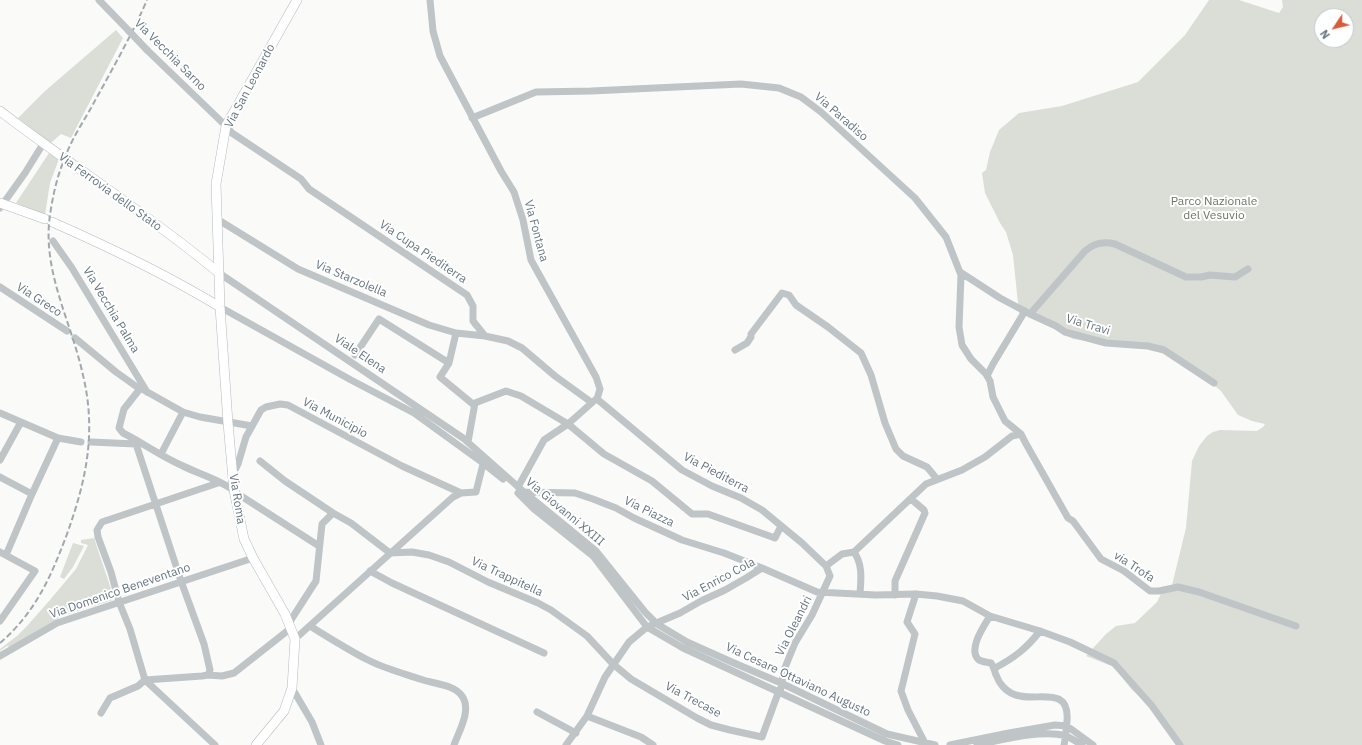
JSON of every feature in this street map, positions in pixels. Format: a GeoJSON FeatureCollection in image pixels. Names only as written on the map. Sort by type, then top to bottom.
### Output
{"type":"FeatureCollection","features":[{"type":"Feature","properties":{"kind":"main road","name":"Via San Leonardo"},"geometry":{"type":"LineString","coordinates":[[219,273],[216,184],[226,126],[297,0]]}},
{"type":"Feature","properties":{"kind":"main road","name":"Via Ferrovia dello Stato"},"geometry":{"type":"LineString","coordinates":[[0,111],[43,144],[80,168],[219,273]]}},
{"type":"Feature","properties":{"kind":"main road"},"geometry":{"type":"LineString","coordinates":[[1,205],[49,221],[89,238],[149,268],[220,307]]}},
{"type":"Feature","properties":{"kind":"main road","name":"Via Roma"},"geometry":{"type":"LineString","coordinates":[[219,273],[228,423],[234,490],[244,539],[253,558],[285,614],[295,639],[292,688],[284,711],[256,745]]}},
{"type":"Feature","properties":{"kind":"street","name":"Via Vecchia Sarno"},"geometry":{"type":"LineString","coordinates":[[98,0],[147,50],[226,126]]}},
{"type":"Feature","properties":{"kind":"street","name":"Via Fontana"},"geometry":{"type":"LineString","coordinates":[[430,0],[433,32],[440,56],[472,118],[514,192],[523,220],[531,260],[596,377],[600,390],[594,401]]}},
{"type":"Feature","properties":{"kind":"street","name":"Via Paradiso"},"geometry":{"type":"LineString","coordinates":[[472,118],[536,92],[741,84],[779,88],[801,97],[822,112],[915,198],[946,237],[960,272],[960,336],[962,345],[971,359],[990,381],[993,397],[1005,421],[1020,434]]}},
{"type":"Feature","properties":{"kind":"street","name":"Via Cupa Piediterra"},"geometry":{"type":"LineString","coordinates":[[226,126],[232,132],[301,180],[310,188],[467,295],[473,306],[473,321],[485,336]]}},
{"type":"Feature","properties":{"kind":"street"},"geometry":{"type":"LineString","coordinates":[[1,205],[43,144]]}},
{"type":"Feature","properties":{"kind":"street","name":"Via Starzolella"},"geometry":{"type":"LineString","coordinates":[[217,219],[298,269],[429,325],[456,333],[485,336]]}},
{"type":"Feature","properties":{"kind":"street","name":"Via Vecchia Palma"},"geometry":{"type":"LineString","coordinates":[[53,241],[72,268],[147,392]]}},
{"type":"Feature","properties":{"kind":"street"},"geometry":{"type":"LineString","coordinates":[[987,376],[993,364],[1028,313],[1089,247],[1102,242],[1109,242],[1186,277],[1219,275],[1235,277],[1248,269]]}},
{"type":"Feature","properties":{"kind":"street","name":"Via Travi"},"geometry":{"type":"LineString","coordinates":[[960,272],[1000,298],[1028,313],[1048,321],[1065,332],[1106,343],[1148,346],[1164,350],[1214,383]]}},
{"type":"Feature","properties":{"kind":"street","name":"Viale Elena"},"geometry":{"type":"LineString","coordinates":[[219,273],[468,442],[484,460]]}},
{"type":"Feature","properties":{"kind":"street","name":"Via Greco"},"geometry":{"type":"LineString","coordinates":[[0,287],[67,331]]}},
{"type":"Feature","properties":{"kind":"street"},"geometry":{"type":"LineString","coordinates":[[735,350],[747,343],[751,338],[751,334],[782,293],[788,294],[796,305],[834,331],[861,353],[872,375],[886,423],[896,449],[903,456],[927,467],[937,479]]}},
{"type":"Feature","properties":{"kind":"street"},"geometry":{"type":"LineString","coordinates":[[355,355],[386,306]]}},
{"type":"Feature","properties":{"kind":"street","name":"Viale Elena"},"geometry":{"type":"LineString","coordinates":[[220,307],[351,380],[414,413],[484,460]]}},
{"type":"Feature","properties":{"kind":"street"},"geometry":{"type":"LineString","coordinates":[[379,319],[449,363]]}},
{"type":"Feature","properties":{"kind":"street"},"geometry":{"type":"LineString","coordinates":[[456,333],[449,363],[440,377],[474,405]]}},
{"type":"Feature","properties":{"kind":"street"},"geometry":{"type":"LineString","coordinates":[[485,336],[508,341],[522,348],[555,376],[594,401],[568,424],[544,440],[521,490]]}},
{"type":"Feature","properties":{"kind":"street"},"geometry":{"type":"LineString","coordinates":[[75,338],[116,372],[137,387],[138,390]]}},
{"type":"Feature","properties":{"kind":"street"},"geometry":{"type":"LineString","coordinates":[[138,390],[142,389],[183,412],[228,423],[252,426]]}},
{"type":"Feature","properties":{"kind":"street"},"geometry":{"type":"LineString","coordinates":[[138,390],[124,409],[119,428],[123,433],[138,443],[234,490],[319,546]]}},
{"type":"Feature","properties":{"kind":"street"},"geometry":{"type":"LineString","coordinates":[[468,442],[474,403],[506,391],[521,396],[568,424],[604,454],[652,480],[692,514],[708,514],[775,538],[781,526]]}},
{"type":"Feature","properties":{"kind":"street","name":"Via Piediterra"},"geometry":{"type":"LineString","coordinates":[[594,401],[682,470],[712,486],[741,498],[762,510],[802,543],[826,566]]}},
{"type":"Feature","properties":{"kind":"street","name":"Via Municipio"},"geometry":{"type":"LineString","coordinates":[[233,474],[238,464],[246,437],[261,410],[266,407],[280,404],[288,405],[402,466],[461,493]]}},
{"type":"Feature","properties":{"kind":"street"},"geometry":{"type":"LineString","coordinates":[[161,454],[183,412]]}},
{"type":"Feature","properties":{"kind":"street"},"geometry":{"type":"LineString","coordinates":[[0,413],[58,438],[81,442]]}},
{"type":"Feature","properties":{"kind":"street"},"geometry":{"type":"LineString","coordinates":[[0,460],[21,422]]}},
{"type":"Feature","properties":{"kind":"street"},"geometry":{"type":"LineString","coordinates":[[826,566],[842,554],[854,552],[926,484],[985,457],[1012,436],[1020,434]]}},
{"type":"Feature","properties":{"kind":"street","name":"via Trofa"},"geometry":{"type":"LineString","coordinates":[[1020,434],[1068,518],[1073,521],[1101,559],[1124,571],[1150,591],[1160,591],[1178,587],[1199,592],[1296,626]]}},
{"type":"Feature","properties":{"kind":"street"},"geometry":{"type":"LineString","coordinates":[[0,620],[35,571],[3,554],[58,438]]}},
{"type":"Feature","properties":{"kind":"street"},"geometry":{"type":"LineString","coordinates":[[91,442],[138,443]]}},
{"type":"Feature","properties":{"kind":"street"},"geometry":{"type":"LineString","coordinates":[[138,443],[181,581],[204,644],[210,670],[208,675]]}},
{"type":"Feature","properties":{"kind":"street"},"geometry":{"type":"LineString","coordinates":[[295,639],[453,497],[461,493],[476,492],[484,460]]}},
{"type":"Feature","properties":{"kind":"street","name":"Via Giovanni XXIII"},"geometry":{"type":"LineString","coordinates":[[484,460],[596,551],[645,612],[657,624]]}},
{"type":"Feature","properties":{"kind":"street","name":"Via Giovanni XXIII"},"geometry":{"type":"LineString","coordinates":[[484,460],[534,509],[593,556],[648,627]]}},
{"type":"Feature","properties":{"kind":"street"},"geometry":{"type":"LineString","coordinates":[[260,461],[285,481],[333,513],[351,523],[390,553]]}},
{"type":"Feature","properties":{"kind":"street"},"geometry":{"type":"LineString","coordinates":[[0,477],[32,494]]}},
{"type":"Feature","properties":{"kind":"street"},"geometry":{"type":"LineString","coordinates":[[215,745],[144,680],[130,629],[119,602],[111,572],[98,537],[98,526],[102,522],[218,483]]}},
{"type":"Feature","properties":{"kind":"street","name":"Via Piazza"},"geometry":{"type":"LineString","coordinates":[[521,490],[575,493],[616,508],[682,540],[724,553],[762,568]]}},
{"type":"Feature","properties":{"kind":"street"},"geometry":{"type":"LineString","coordinates":[[895,595],[895,581],[925,513],[924,510],[911,499]]}},
{"type":"Feature","properties":{"kind":"street"},"geometry":{"type":"LineString","coordinates":[[101,713],[110,698],[138,686],[144,680],[208,675],[222,676],[234,673],[290,626],[316,581],[322,524],[333,513]]}},
{"type":"Feature","properties":{"kind":"street","name":"Via Trappitella"},"geometry":{"type":"LineString","coordinates":[[390,553],[412,552],[429,555],[538,603],[551,610],[587,636],[602,653]]}},
{"type":"Feature","properties":{"kind":"street"},"geometry":{"type":"LineString","coordinates":[[854,552],[861,569],[860,594]]}},
{"type":"Feature","properties":{"kind":"street","name":"Via Domenico Beneventano"},"geometry":{"type":"LineString","coordinates":[[0,656],[56,622],[253,558]]}},
{"type":"Feature","properties":{"kind":"street","name":"Via Oleandri"},"geometry":{"type":"LineString","coordinates":[[780,692],[784,670],[795,643],[812,615],[830,576],[826,566]]}},
{"type":"Feature","properties":{"kind":"street","name":"Via Enrico Cola"},"geometry":{"type":"LineString","coordinates":[[566,745],[587,716],[604,677],[629,642],[648,627],[680,613],[725,590],[762,568],[817,592],[823,593],[895,595],[916,594],[963,601],[990,616],[1070,642],[1114,663],[1152,706],[1180,745]]}},
{"type":"Feature","properties":{"kind":"street"},"geometry":{"type":"LineString","coordinates":[[370,571],[392,583],[544,653]]}},
{"type":"Feature","properties":{"kind":"street"},"geometry":{"type":"LineString","coordinates":[[916,594],[907,622],[914,634],[901,691],[908,710],[925,744]]}},
{"type":"Feature","properties":{"kind":"street"},"geometry":{"type":"LineString","coordinates":[[990,616],[976,641],[976,656],[980,661],[991,663],[995,668],[997,678],[1010,692],[1024,698],[1051,696],[1064,702],[1067,708],[1067,726],[1064,745]]}},
{"type":"Feature","properties":{"kind":"street","name":"Via Cesare Ottaviano Augusto"},"geometry":{"type":"LineString","coordinates":[[657,624],[687,642],[781,683],[887,734],[925,744],[935,745]]}},
{"type":"Feature","properties":{"kind":"street"},"geometry":{"type":"LineString","coordinates":[[310,626],[366,659],[385,667],[458,691],[463,696],[467,706],[464,719],[454,745]]}},
{"type":"Feature","properties":{"kind":"street","name":"Via Cesare Ottaviano Augusto"},"geometry":{"type":"LineString","coordinates":[[648,627],[684,648],[885,741],[898,745]]}},
{"type":"Feature","properties":{"kind":"street"},"geometry":{"type":"LineString","coordinates":[[995,668],[1006,662],[1030,644],[1040,631]]}},
{"type":"Feature","properties":{"kind":"street","name":"Via Trecase"},"geometry":{"type":"LineString","coordinates":[[602,653],[632,679],[697,718],[711,725],[754,735],[762,736],[777,696],[780,692]]}},
{"type":"Feature","properties":{"kind":"street"},"geometry":{"type":"LineString","coordinates":[[292,688],[312,722],[321,745]]}},
{"type":"Feature","properties":{"kind":"street"},"geometry":{"type":"LineString","coordinates":[[537,712],[576,733]]}},
{"type":"Feature","properties":{"kind":"street"},"geometry":{"type":"LineString","coordinates":[[587,716],[642,737],[653,745]]}},
{"type":"Feature","properties":{"kind":"street"},"geometry":{"type":"LineString","coordinates":[[950,745],[1055,725],[1067,726],[1093,745]]}},
{"type":"Feature","properties":{"kind":"street"},"geometry":{"type":"LineString","coordinates":[[977,745],[1041,734],[1066,736],[1082,745]]}},
{"type":"Feature","properties":{"kind":"green space","name":"Parco Nazionale del Vesuvio"},"geometry":{"type":"Polygon","coordinates":[[[1209,0],[1239,0],[1279,13],[1283,7],[1282,0],[1362,0],[1362,745],[1177,745],[1146,702],[1132,690],[1114,667],[1086,656],[1106,634],[1116,626],[1135,623],[1157,602],[1162,592],[1172,585],[1186,528],[1192,461],[1199,446],[1207,436],[1213,432],[1220,430],[1257,431],[1265,424],[1252,421],[1238,415],[1221,391],[1198,372],[1159,347],[1115,345],[1073,339],[1054,328],[1019,313],[1013,255],[1006,232],[985,193],[982,173],[986,170],[990,152],[999,130],[1019,113],[1062,106],[1138,82],[1185,35],[1209,0]]]}},
{"type":"Feature","properties":{"kind":"green space"},"geometry":{"type":"Polygon","coordinates":[[[116,30],[123,38],[71,138],[61,134],[51,143],[18,118],[45,91],[116,30]]]}},
{"type":"Feature","properties":{"kind":"green space"},"geometry":{"type":"Polygon","coordinates":[[[49,153],[59,159],[50,183],[45,215],[16,203],[49,153]]]}},
{"type":"Feature","properties":{"kind":"green space"},"geometry":{"type":"Polygon","coordinates":[[[94,538],[114,598],[113,600],[62,616],[10,647],[7,646],[0,651],[0,649],[27,626],[76,569],[88,545],[81,543],[81,540],[94,538]]]}},
{"type":"Feature","properties":{"kind":"green space"},"geometry":{"type":"Polygon","coordinates":[[[73,543],[84,546],[73,567],[64,579],[60,577],[73,543]]]}},
{"type":"Feature","properties":{"kind":"railway"},"geometry":{"type":"LineString","coordinates":[[0,643],[23,619],[32,607],[55,565],[80,493],[88,454],[89,413],[82,371],[58,294],[50,255],[50,215],[54,193],[70,145],[120,55],[147,0]]}}]}
